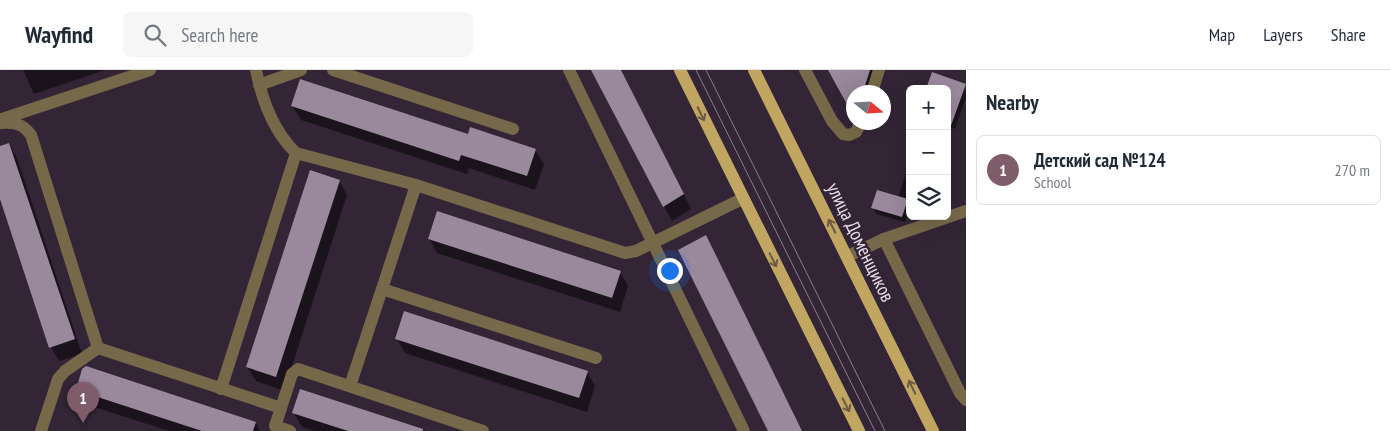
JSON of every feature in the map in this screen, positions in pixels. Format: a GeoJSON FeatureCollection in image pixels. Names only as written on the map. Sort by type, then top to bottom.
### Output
{"type":"FeatureCollection","features":[{"type":"Feature","properties":{"kind":"main road"},"geometry":{"type":"LineString","coordinates":[[680,70],[742,199],[859,431]]}},
{"type":"Feature","properties":{"kind":"main road","name":"улица Доменщиков"},"geometry":{"type":"LineString","coordinates":[[754,70],[848,256],[933,431]]}},
{"type":"Feature","properties":{"kind":"street"},"geometry":{"type":"LineString","coordinates":[[0,121],[150,70]]}},
{"type":"Feature","properties":{"kind":"street"},"geometry":{"type":"LineString","coordinates":[[256,70],[259,85],[274,124],[284,142],[296,153],[416,186],[620,252],[631,253],[742,199]]}},
{"type":"Feature","properties":{"kind":"street"},"geometry":{"type":"LineString","coordinates":[[259,85],[301,70]]}},
{"type":"Feature","properties":{"kind":"street"},"geometry":{"type":"LineString","coordinates":[[333,70],[513,128]]}},
{"type":"Feature","properties":{"kind":"street"},"geometry":{"type":"LineString","coordinates":[[568,70],[654,242],[744,431]]}},
{"type":"Feature","properties":{"kind":"street"},"geometry":{"type":"LineString","coordinates":[[805,70],[837,129],[843,134],[849,135],[857,130]]}},
{"type":"Feature","properties":{"kind":"street"},"geometry":{"type":"LineString","coordinates":[[874,85],[879,70]]}},
{"type":"Feature","properties":{"kind":"street"},"geometry":{"type":"LineString","coordinates":[[0,121],[17,122],[30,135],[98,348]]}},
{"type":"Feature","properties":{"kind":"street"},"geometry":{"type":"LineString","coordinates":[[221,389],[296,153]]}},
{"type":"Feature","properties":{"kind":"street"},"geometry":{"type":"LineString","coordinates":[[350,386],[416,186]]}},
{"type":"Feature","properties":{"kind":"street"},"geometry":{"type":"LineString","coordinates":[[848,256],[884,239],[965,209]]}},
{"type":"Feature","properties":{"kind":"street"},"geometry":{"type":"LineString","coordinates":[[884,239],[960,393],[966,400]]}},
{"type":"Feature","properties":{"kind":"street"},"geometry":{"type":"LineString","coordinates":[[382,289],[596,358]]}},
{"type":"Feature","properties":{"kind":"street"},"geometry":{"type":"LineString","coordinates":[[98,348],[281,408]]}},
{"type":"Feature","properties":{"kind":"street"},"geometry":{"type":"LineString","coordinates":[[41,431],[58,379],[65,371],[98,348]]}},
{"type":"Feature","properties":{"kind":"street"},"geometry":{"type":"LineString","coordinates":[[290,431],[275,426],[296,370],[301,369],[483,431]]}},
{"type":"Feature","properties":{"kind":"building"},"geometry":{"type":"Polygon","coordinates":[[[591,70],[621,70],[684,194],[663,207],[591,70]]]}},
{"type":"Feature","properties":{"kind":"building"},"geometry":{"type":"Polygon","coordinates":[[[828,70],[870,70],[865,85],[846,85],[846,103],[828,70]]]}},
{"type":"Feature","properties":{"kind":"building"},"geometry":{"type":"Polygon","coordinates":[[[932,72],[966,84],[951,125],[951,85],[927,85],[932,72]]]}},
{"type":"Feature","properties":{"kind":"building"},"geometry":{"type":"Polygon","coordinates":[[[300,79],[468,134],[470,127],[536,149],[527,176],[461,155],[459,161],[291,106],[300,79]]]}},
{"type":"Feature","properties":{"kind":"building"},"geometry":{"type":"Polygon","coordinates":[[[9,143],[75,339],[49,348],[0,199],[0,146],[9,143]]]}},
{"type":"Feature","properties":{"kind":"building"},"geometry":{"type":"Polygon","coordinates":[[[310,170],[340,180],[276,377],[246,367],[310,170]]]}},
{"type":"Feature","properties":{"kind":"building"},"geometry":{"type":"Polygon","coordinates":[[[877,190],[906,198],[902,217],[871,208],[877,190]]]}},
{"type":"Feature","properties":{"kind":"building"},"geometry":{"type":"Polygon","coordinates":[[[437,211],[621,271],[612,298],[428,239],[437,211]]]}},
{"type":"Feature","properties":{"kind":"building"},"geometry":{"type":"Polygon","coordinates":[[[706,235],[802,431],[768,431],[678,250],[706,235]]]}},
{"type":"Feature","properties":{"kind":"building"},"geometry":{"type":"Polygon","coordinates":[[[404,311],[588,371],[579,398],[395,339],[404,311]]]}},
{"type":"Feature","properties":{"kind":"building"},"geometry":{"type":"Polygon","coordinates":[[[86,366],[256,422],[253,431],[202,431],[76,390],[82,369],[86,366]]]}},
{"type":"Feature","properties":{"kind":"building"},"geometry":{"type":"Polygon","coordinates":[[[300,389],[423,429],[423,431],[348,431],[292,413],[300,389]]]}},
{"type":"Feature","properties":{"kind":"tram line"},"geometry":{"type":"LineString","coordinates":[[696,70],[875,431]]}},
{"type":"Feature","properties":{"kind":"tram line"},"geometry":{"type":"LineString","coordinates":[[706,70],[885,431]]}},
{"type":"Feature","properties":{"kind":"place","name":"Детский сад №124"},"geometry":{"type":"Point","coordinates":[83,423]}}]}
